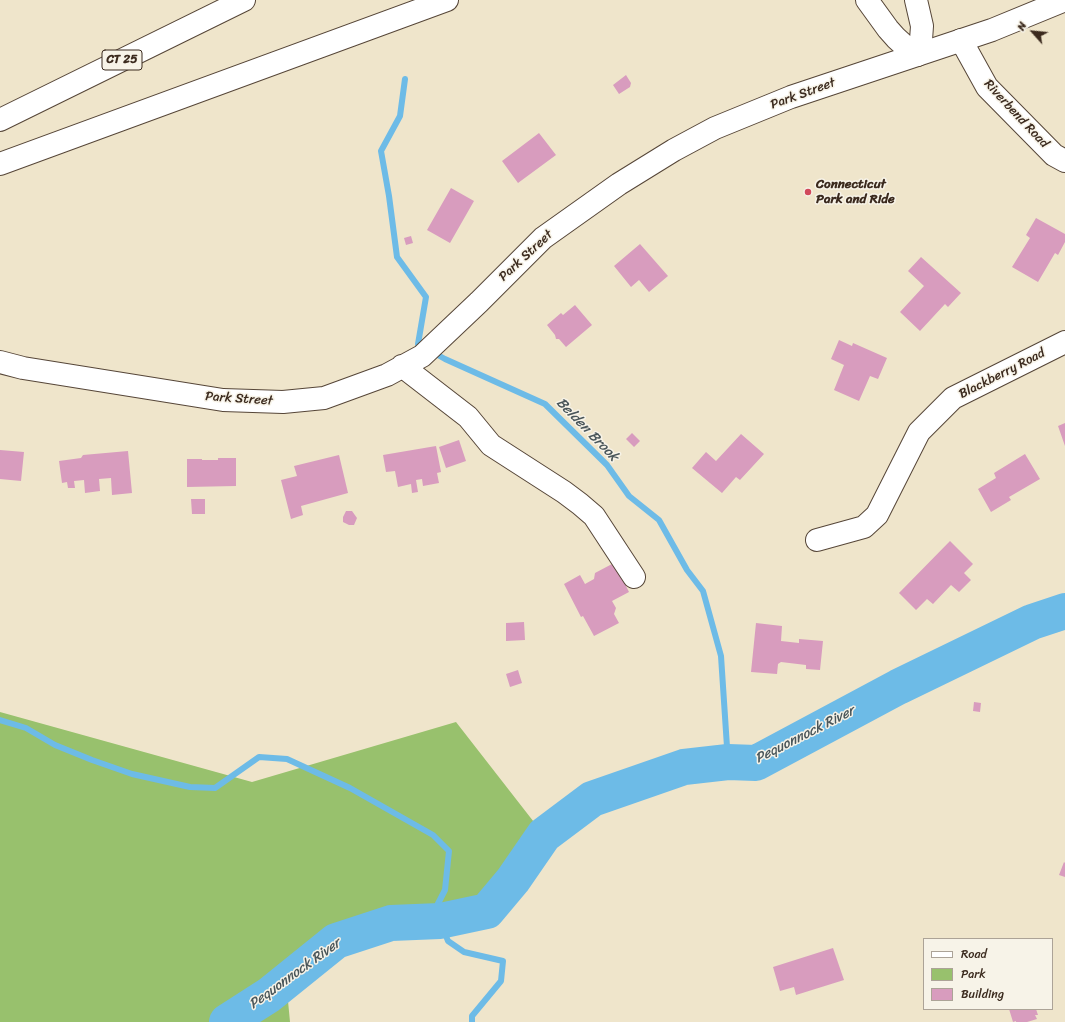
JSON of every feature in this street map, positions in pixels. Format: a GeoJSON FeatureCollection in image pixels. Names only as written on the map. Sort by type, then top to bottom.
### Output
{"type":"FeatureCollection","features":[{"type":"Feature","properties":{"kind":"main road","name":"CT 25"},"geometry":{"type":"LineString","coordinates":[[0,120],[244,0]]}},
{"type":"Feature","properties":{"kind":"main road"},"geometry":{"type":"LineString","coordinates":[[0,164],[447,0]]}},
{"type":"Feature","properties":{"kind":"main road"},"geometry":{"type":"LineString","coordinates":[[867,0],[888,30],[907,48],[918,55],[922,26],[916,0]]}},
{"type":"Feature","properties":{"kind":"main road","name":"Park Street"},"geometry":{"type":"LineString","coordinates":[[0,362],[23,368],[223,400],[283,402],[324,398],[387,375],[429,349],[479,302],[543,238],[637,172],[715,128],[791,97],[992,30],[1065,0]]}},
{"type":"Feature","properties":{"kind":"main road","name":"Riverbend Road"},"geometry":{"type":"LineString","coordinates":[[962,40],[987,87],[1054,155],[1065,161]]}},
{"type":"Feature","properties":{"kind":"main road","name":"Blackberry Road"},"geometry":{"type":"LineString","coordinates":[[817,540],[864,527],[877,515],[919,432],[953,398],[1065,342]]}},
{"type":"Feature","properties":{"kind":"main road"},"geometry":{"type":"LineString","coordinates":[[402,366],[468,417],[491,445],[564,492],[594,516],[634,577]]}},
{"type":"Feature","properties":{"kind":"green space"},"geometry":{"type":"Polygon","coordinates":[[[0,712],[252,782],[456,722],[544,835],[513,880],[487,911],[440,921],[368,943],[319,962],[288,1001],[290,1022],[0,1022],[0,712]]]}},
{"type":"Feature","properties":{"kind":"building"},"geometry":{"type":"Polygon","coordinates":[[[626,75],[631,83],[630,87],[619,94],[613,85],[626,75]]]}},
{"type":"Feature","properties":{"kind":"building"},"geometry":{"type":"Polygon","coordinates":[[[539,133],[556,155],[518,183],[502,161],[539,133]]]}},
{"type":"Feature","properties":{"kind":"building"},"geometry":{"type":"Polygon","coordinates":[[[451,188],[474,201],[450,243],[427,230],[451,188]]]}},
{"type":"Feature","properties":{"kind":"building"},"geometry":{"type":"Polygon","coordinates":[[[1036,218],[1065,234],[1065,242],[1058,255],[1055,253],[1038,282],[1012,267],[1030,238],[1026,235],[1036,218]]]}},
{"type":"Feature","properties":{"kind":"building"},"geometry":{"type":"Polygon","coordinates":[[[411,236],[413,243],[406,245],[404,238],[411,236]]]}},
{"type":"Feature","properties":{"kind":"building"},"geometry":{"type":"Polygon","coordinates":[[[640,244],[668,276],[649,292],[639,280],[631,287],[614,266],[640,244]]]}},
{"type":"Feature","properties":{"kind":"building"},"geometry":{"type":"Polygon","coordinates":[[[921,257],[961,293],[948,307],[945,304],[920,331],[900,312],[924,286],[908,271],[921,257]]]}},
{"type":"Feature","properties":{"kind":"building"},"geometry":{"type":"Polygon","coordinates":[[[575,305],[592,325],[566,347],[559,339],[556,339],[555,335],[547,325],[561,313],[563,315],[575,305]]]}},
{"type":"Feature","properties":{"kind":"building"},"geometry":{"type":"Polygon","coordinates":[[[839,340],[852,346],[853,343],[887,358],[878,379],[870,376],[859,401],[834,390],[844,365],[831,359],[839,340]]]}},
{"type":"Feature","properties":{"kind":"building"},"geometry":{"type":"Polygon","coordinates":[[[1065,423],[1065,446],[1058,426],[1065,423]]]}},
{"type":"Feature","properties":{"kind":"building"},"geometry":{"type":"Polygon","coordinates":[[[632,433],[640,441],[634,447],[626,439],[632,433]]]}},
{"type":"Feature","properties":{"kind":"building"},"geometry":{"type":"Polygon","coordinates":[[[741,434],[764,454],[740,480],[736,477],[722,493],[692,468],[706,452],[716,461],[741,434]]]}},
{"type":"Feature","properties":{"kind":"building"},"geometry":{"type":"Polygon","coordinates":[[[459,440],[466,461],[446,468],[439,447],[459,440]]]}},
{"type":"Feature","properties":{"kind":"building"},"geometry":{"type":"Polygon","coordinates":[[[436,446],[441,472],[437,473],[439,483],[423,486],[422,479],[416,480],[418,492],[412,493],[411,484],[398,487],[395,471],[386,472],[383,455],[436,446]]]}},
{"type":"Feature","properties":{"kind":"building"},"geometry":{"type":"Polygon","coordinates":[[[0,450],[24,452],[21,481],[0,479],[0,450]]]}},
{"type":"Feature","properties":{"kind":"building"},"geometry":{"type":"Polygon","coordinates":[[[128,451],[132,493],[112,495],[111,478],[99,479],[100,491],[85,493],[84,480],[74,481],[75,488],[68,488],[67,482],[62,483],[59,461],[81,458],[83,455],[128,451]]]}},
{"type":"Feature","properties":{"kind":"building"},"geometry":{"type":"Polygon","coordinates":[[[1025,454],[1040,479],[1009,497],[1011,500],[991,512],[978,489],[996,478],[994,473],[1025,454]]]}},
{"type":"Feature","properties":{"kind":"building"},"geometry":{"type":"Polygon","coordinates":[[[339,455],[348,493],[301,506],[303,515],[291,519],[281,480],[297,476],[294,466],[339,455]]]}},
{"type":"Feature","properties":{"kind":"building"},"geometry":{"type":"Polygon","coordinates":[[[218,458],[236,458],[236,486],[187,487],[187,459],[218,460],[218,458]]]}},
{"type":"Feature","properties":{"kind":"building"},"geometry":{"type":"Polygon","coordinates":[[[191,499],[205,499],[205,514],[192,514],[191,499]]]}},
{"type":"Feature","properties":{"kind":"building"},"geometry":{"type":"Polygon","coordinates":[[[346,511],[352,511],[357,518],[354,525],[349,525],[343,522],[343,517],[346,511]]]}},
{"type":"Feature","properties":{"kind":"building"},"geometry":{"type":"Polygon","coordinates":[[[950,541],[973,564],[964,573],[971,580],[959,592],[951,585],[933,604],[927,599],[916,610],[899,593],[950,541]]]}},
{"type":"Feature","properties":{"kind":"building"},"geometry":{"type":"Polygon","coordinates":[[[612,564],[616,566],[629,592],[612,601],[616,608],[614,614],[619,623],[594,636],[583,616],[581,617],[564,584],[580,575],[585,584],[594,579],[595,573],[612,564]]]}},
{"type":"Feature","properties":{"kind":"building"},"geometry":{"type":"Polygon","coordinates":[[[524,622],[525,640],[506,641],[506,623],[524,622]]]}},
{"type":"Feature","properties":{"kind":"building"},"geometry":{"type":"Polygon","coordinates":[[[756,623],[782,626],[781,641],[799,643],[799,639],[823,641],[820,670],[806,669],[806,665],[781,662],[778,664],[777,674],[751,672],[756,623]]]}},
{"type":"Feature","properties":{"kind":"building"},"geometry":{"type":"Polygon","coordinates":[[[518,670],[522,683],[510,687],[506,674],[518,670]]]}},
{"type":"Feature","properties":{"kind":"building"},"geometry":{"type":"Polygon","coordinates":[[[974,702],[981,703],[980,712],[973,711],[974,702]]]}},
{"type":"Feature","properties":{"kind":"building"},"geometry":{"type":"Polygon","coordinates":[[[1064,862],[1065,863],[1065,877],[1059,875],[1064,862]]]}},
{"type":"Feature","properties":{"kind":"building"},"geometry":{"type":"Polygon","coordinates":[[[833,948],[844,980],[796,995],[794,987],[780,991],[773,967],[833,948]]]}},
{"type":"Feature","properties":{"kind":"building"},"geometry":{"type":"Polygon","coordinates":[[[1009,1010],[1036,1010],[1038,1015],[1035,1015],[1037,1019],[1027,1022],[1013,1022],[1009,1010]]]}},
{"type":"Feature","properties":{"kind":"waterway","name":"Belden Brook"},"geometry":{"type":"LineString","coordinates":[[405,79],[400,116],[381,151],[397,257],[426,297],[418,344],[445,359],[545,404],[607,465],[629,496],[659,520],[687,570],[703,591],[721,656],[728,762]]}},
{"type":"Feature","properties":{"kind":"waterway","name":"Pequonnock River"},"geometry":{"type":"LineString","coordinates":[[227,1022],[269,995],[336,941],[391,923],[440,921],[487,911],[513,880],[544,835],[592,799],[684,767],[728,762],[756,763],[898,687],[1032,622],[1065,611]]}},
{"type":"Feature","properties":{"kind":"waterway"},"geometry":{"type":"LineString","coordinates":[[0,720],[26,728],[55,745],[92,760],[132,774],[190,787],[215,788],[259,757],[287,759],[350,788],[433,835],[449,851],[445,890],[429,921]]}},
{"type":"Feature","properties":{"kind":"waterway"},"geometry":{"type":"LineString","coordinates":[[440,921],[448,941],[464,952],[503,961],[501,981],[472,1016],[472,1022]]}},
{"type":"Feature","properties":{"kind":"place","name":"Connecticut Park and Ride"},"geometry":{"type":"Point","coordinates":[808,192]}}]}
